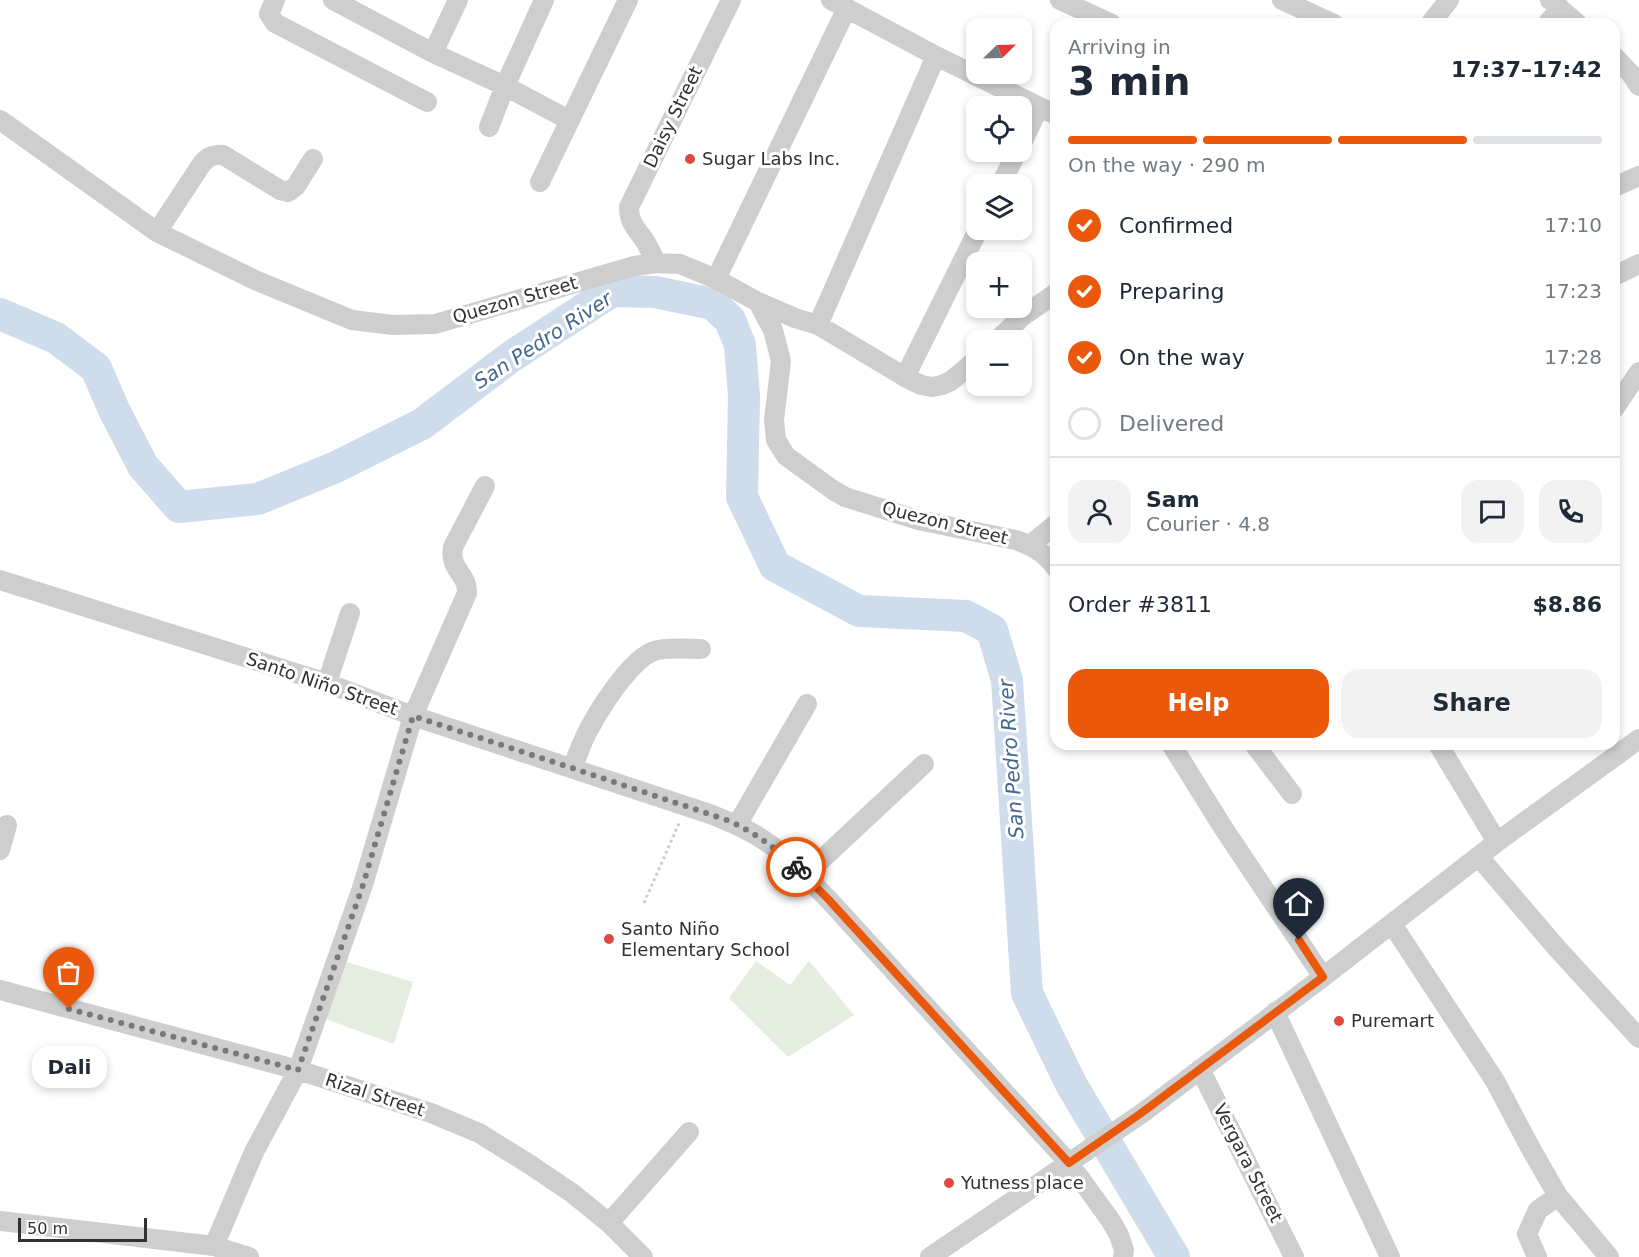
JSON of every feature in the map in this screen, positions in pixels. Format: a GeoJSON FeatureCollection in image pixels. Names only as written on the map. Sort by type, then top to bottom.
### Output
{"type":"FeatureCollection","features":[{"type":"Feature","properties":{"kind":"street"},"geometry":{"type":"LineString","coordinates":[[275,0],[269,14],[275,23],[427,102]]}},
{"type":"Feature","properties":{"kind":"street"},"geometry":{"type":"LineString","coordinates":[[333,0],[367,8],[433,53],[505,86],[569,120]]}},
{"type":"Feature","properties":{"kind":"street"},"geometry":{"type":"LineString","coordinates":[[433,53],[458,0]]}},
{"type":"Feature","properties":{"kind":"street"},"geometry":{"type":"LineString","coordinates":[[489,127],[544,0]]}},
{"type":"Feature","properties":{"kind":"street"},"geometry":{"type":"LineString","coordinates":[[540,182],[628,0]]}},
{"type":"Feature","properties":{"kind":"street","name":"Daisy Street"},"geometry":{"type":"LineString","coordinates":[[656,262],[632,224],[629,207],[731,0]]}},
{"type":"Feature","properties":{"kind":"street"},"geometry":{"type":"LineString","coordinates":[[1060,0],[1099,18]]}},
{"type":"Feature","properties":{"kind":"street"},"geometry":{"type":"LineString","coordinates":[[1282,0],[1321,18]]}},
{"type":"Feature","properties":{"kind":"street"},"geometry":{"type":"LineString","coordinates":[[1435,18],[1449,0]]}},
{"type":"Feature","properties":{"kind":"street"},"geometry":{"type":"LineString","coordinates":[[716,279],[839,4],[936,56],[1048,111],[1032,131]]}},
{"type":"Feature","properties":{"kind":"street"},"geometry":{"type":"LineString","coordinates":[[1549,18],[1555,4],[1571,18]]}},
{"type":"Feature","properties":{"kind":"street"},"geometry":{"type":"LineString","coordinates":[[818,325],[936,56]]}},
{"type":"Feature","properties":{"kind":"street"},"geometry":{"type":"LineString","coordinates":[[1620,63],[1639,86]]}},
{"type":"Feature","properties":{"kind":"street","name":"Quezon Street"},"geometry":{"type":"LineString","coordinates":[[0,120],[157,232],[255,280],[352,320],[393,325],[435,324],[634,266],[656,262],[680,264],[716,279],[758,302],[773,330],[781,361],[774,420],[776,440],[786,456],[845,497],[918,520],[1016,540],[1041,551],[1050,561]]}},
{"type":"Feature","properties":{"kind":"street"},"geometry":{"type":"LineString","coordinates":[[157,232],[201,165],[211,156],[223,155],[280,190],[288,192],[296,186],[313,159]]}},
{"type":"Feature","properties":{"kind":"street"},"geometry":{"type":"LineString","coordinates":[[1620,184],[1639,176]]}},
{"type":"Feature","properties":{"kind":"street"},"geometry":{"type":"LineString","coordinates":[[904,377],[973,240]]}},
{"type":"Feature","properties":{"kind":"street"},"geometry":{"type":"LineString","coordinates":[[1620,273],[1639,264]]}},
{"type":"Feature","properties":{"kind":"street"},"geometry":{"type":"LineString","coordinates":[[1008,330],[1050,297]]}},
{"type":"Feature","properties":{"kind":"street"},"geometry":{"type":"LineString","coordinates":[[758,302],[818,325],[921,385],[942,386],[966,368]]}},
{"type":"Feature","properties":{"kind":"street"},"geometry":{"type":"LineString","coordinates":[[1620,400],[1639,372]]}},
{"type":"Feature","properties":{"kind":"street"},"geometry":{"type":"LineString","coordinates":[[214,1246],[254,1152],[298,1070],[363,885],[413,716],[467,593],[467,585],[454,563],[453,547],[485,486]]}},
{"type":"Feature","properties":{"kind":"street"},"geometry":{"type":"LineString","coordinates":[[1030,545],[1050,529]]}},
{"type":"Feature","properties":{"kind":"street","name":"Santo Niño Street"},"geometry":{"type":"LineString","coordinates":[[0,580],[327,683],[413,716],[687,806],[737,825],[769,843],[829,900],[1077,1157],[1119,1235],[1124,1250],[1123,1257]]}},
{"type":"Feature","properties":{"kind":"street"},"geometry":{"type":"LineString","coordinates":[[327,683],[350,613]]}},
{"type":"Feature","properties":{"kind":"street"},"geometry":{"type":"LineString","coordinates":[[572,768],[589,729],[609,696],[631,668],[656,650],[701,649]]}},
{"type":"Feature","properties":{"kind":"street"},"geometry":{"type":"LineString","coordinates":[[737,825],[807,704]]}},
{"type":"Feature","properties":{"kind":"street"},"geometry":{"type":"LineString","coordinates":[[930,1257],[1140,1114],[1323,977],[1497,842],[1639,739]]}},
{"type":"Feature","properties":{"kind":"street"},"geometry":{"type":"LineString","coordinates":[[1175,750],[1224,829],[1323,977]]}},
{"type":"Feature","properties":{"kind":"street"},"geometry":{"type":"LineString","coordinates":[[1259,750],[1292,794]]}},
{"type":"Feature","properties":{"kind":"street"},"geometry":{"type":"LineString","coordinates":[[1442,750],[1497,842]]}},
{"type":"Feature","properties":{"kind":"street"},"geometry":{"type":"LineString","coordinates":[[804,875],[924,764]]}},
{"type":"Feature","properties":{"kind":"street"},"geometry":{"type":"LineString","coordinates":[[0,850],[7,825]]}},
{"type":"Feature","properties":{"kind":"street"},"geometry":{"type":"LineString","coordinates":[[1479,857],[1555,946],[1639,1038]]}},
{"type":"Feature","properties":{"kind":"street"},"geometry":{"type":"LineString","coordinates":[[1392,924],[1496,1081],[1558,1196],[1609,1257]]}},
{"type":"Feature","properties":{"kind":"street","name":"Rizal Street"},"geometry":{"type":"LineString","coordinates":[[0,990],[298,1070],[431,1113],[478,1133],[572,1193],[609,1223],[643,1257]]}},
{"type":"Feature","properties":{"kind":"street"},"geometry":{"type":"LineString","coordinates":[[1275,1012],[1390,1257]]}},
{"type":"Feature","properties":{"kind":"street","name":"Vergara Street"},"geometry":{"type":"LineString","coordinates":[[1200,1069],[1294,1257]]}},
{"type":"Feature","properties":{"kind":"street"},"geometry":{"type":"LineString","coordinates":[[609,1223],[689,1132]]}},
{"type":"Feature","properties":{"kind":"street"},"geometry":{"type":"LineString","coordinates":[[1537,1257],[1527,1234],[1538,1210],[1558,1196]]}},
{"type":"Feature","properties":{"kind":"street"},"geometry":{"type":"LineString","coordinates":[[0,1221],[214,1246],[249,1257]]}},
{"type":"Feature","properties":{"kind":"path"},"geometry":{"type":"LineString","coordinates":[[644,903],[687,806]]}},
{"type":"Feature","properties":{"kind":"shaded area"},"geometry":{"type":"Polygon","coordinates":[[[340,960],[413,982],[394,1044],[320,1017],[340,960]]]}},
{"type":"Feature","properties":{"kind":"shaded area"},"geometry":{"type":"Polygon","coordinates":[[[756,961],[790,985],[809,961],[854,1015],[788,1057],[729,998],[756,961]]]}},
{"type":"Feature","properties":{"kind":"waterway","name":"San Pedro River"},"geometry":{"type":"LineString","coordinates":[[0,314],[56,338],[96,368],[114,410],[143,466],[179,507],[258,499],[336,467],[422,424],[512,356],[612,291],[655,292],[713,304],[730,320],[740,345],[744,396],[742,497],[775,566],[859,611],[966,616],[992,630],[1007,680],[1027,993],[1071,1084],[1174,1257]]}},
{"type":"Feature","properties":{"kind":"way so far"},"geometry":{"type":"LineString","coordinates":[[69,1009],[298,1070],[363,885],[413,716],[724,819],[769,843],[796,867]]}},
{"type":"Feature","properties":{"kind":"place","name":"Sugar Labs Inc."},"geometry":{"type":"Point","coordinates":[690,159]}},
{"type":"Feature","properties":{"kind":"place","name":"Santo Niño Elementary School"},"geometry":{"type":"Point","coordinates":[609,939]}},
{"type":"Feature","properties":{"kind":"place","name":"Dali"},"geometry":{"type":"Point","coordinates":[69,1009]}},
{"type":"Feature","properties":{"kind":"place","name":"Puremart"},"geometry":{"type":"Point","coordinates":[1339,1021]}},
{"type":"Feature","properties":{"kind":"place","name":"Yutness place"},"geometry":{"type":"Point","coordinates":[949,1183]}},
{"type":"Feature","properties":{"kind":"route"},"geometry":{"type":"LineString","coordinates":[[796,867],[829,900],[1069,1163],[1140,1114],[1323,977],[1299,940]]}}]}
